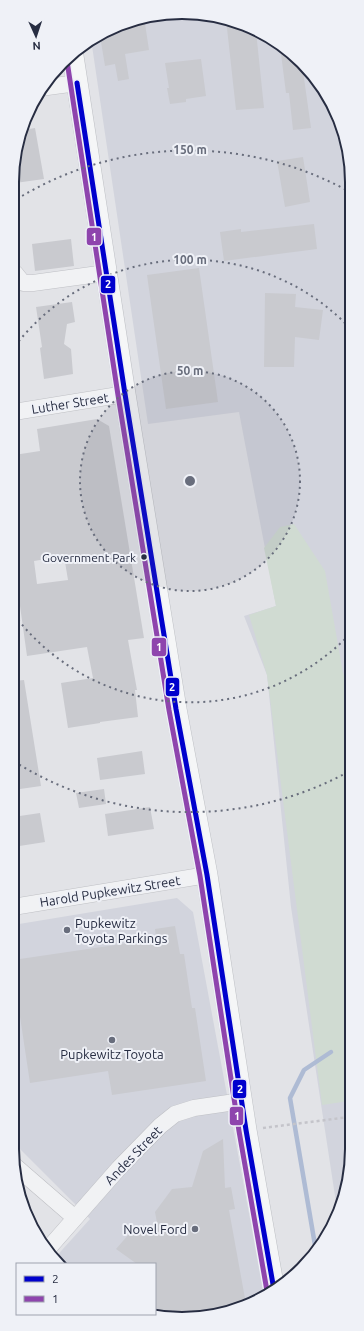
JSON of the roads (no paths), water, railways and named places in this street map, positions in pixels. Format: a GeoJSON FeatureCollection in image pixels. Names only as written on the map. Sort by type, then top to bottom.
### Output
{"type":"FeatureCollection","features":[{"type":"Feature","properties":{"kind":"main road"},"geometry":{"type":"LineString","coordinates":[[74,60],[125,394],[176,709],[207,875],[246,1130],[273,1285]]}},
{"type":"Feature","properties":{"kind":"street"},"geometry":{"type":"LineString","coordinates":[[50,87],[77,83]]}},
{"type":"Feature","properties":{"kind":"street"},"geometry":{"type":"LineString","coordinates":[[19,278],[23,283],[33,283],[106,273]]}},
{"type":"Feature","properties":{"kind":"street","name":"Luther Street"},"geometry":{"type":"LineString","coordinates":[[19,411],[125,394]]}},
{"type":"Feature","properties":{"kind":"street","name":"Harold Pupkewitz Street"},"geometry":{"type":"LineString","coordinates":[[19,906],[207,875]]}},
{"type":"Feature","properties":{"kind":"street","name":"Andes Street"},"geometry":{"type":"LineString","coordinates":[[51,1246],[119,1168],[160,1126],[175,1114],[194,1108],[242,1101]]}},
{"type":"Feature","properties":{"kind":"street"},"geometry":{"type":"LineString","coordinates":[[20,1170],[75,1218]]}},
{"type":"Feature","properties":{"kind":"waterway"},"geometry":{"type":"LineString","coordinates":[[315,1244],[290,1098],[304,1070],[331,1052]]}},
{"type":"Feature","properties":{"kind":"place","name":"Government Park"},"geometry":{"type":"Point","coordinates":[144,557]}},
{"type":"Feature","properties":{"kind":"place","name":"Pupkewitz Toyota Parkings"},"geometry":{"type":"Point","coordinates":[67,930]}},
{"type":"Feature","properties":{"kind":"place","name":"Pupkewitz Toyota"},"geometry":{"type":"Point","coordinates":[112,1040]}},
{"type":"Feature","properties":{"kind":"place","name":"Novel Ford"},"geometry":{"type":"Point","coordinates":[195,1229]}}]}
